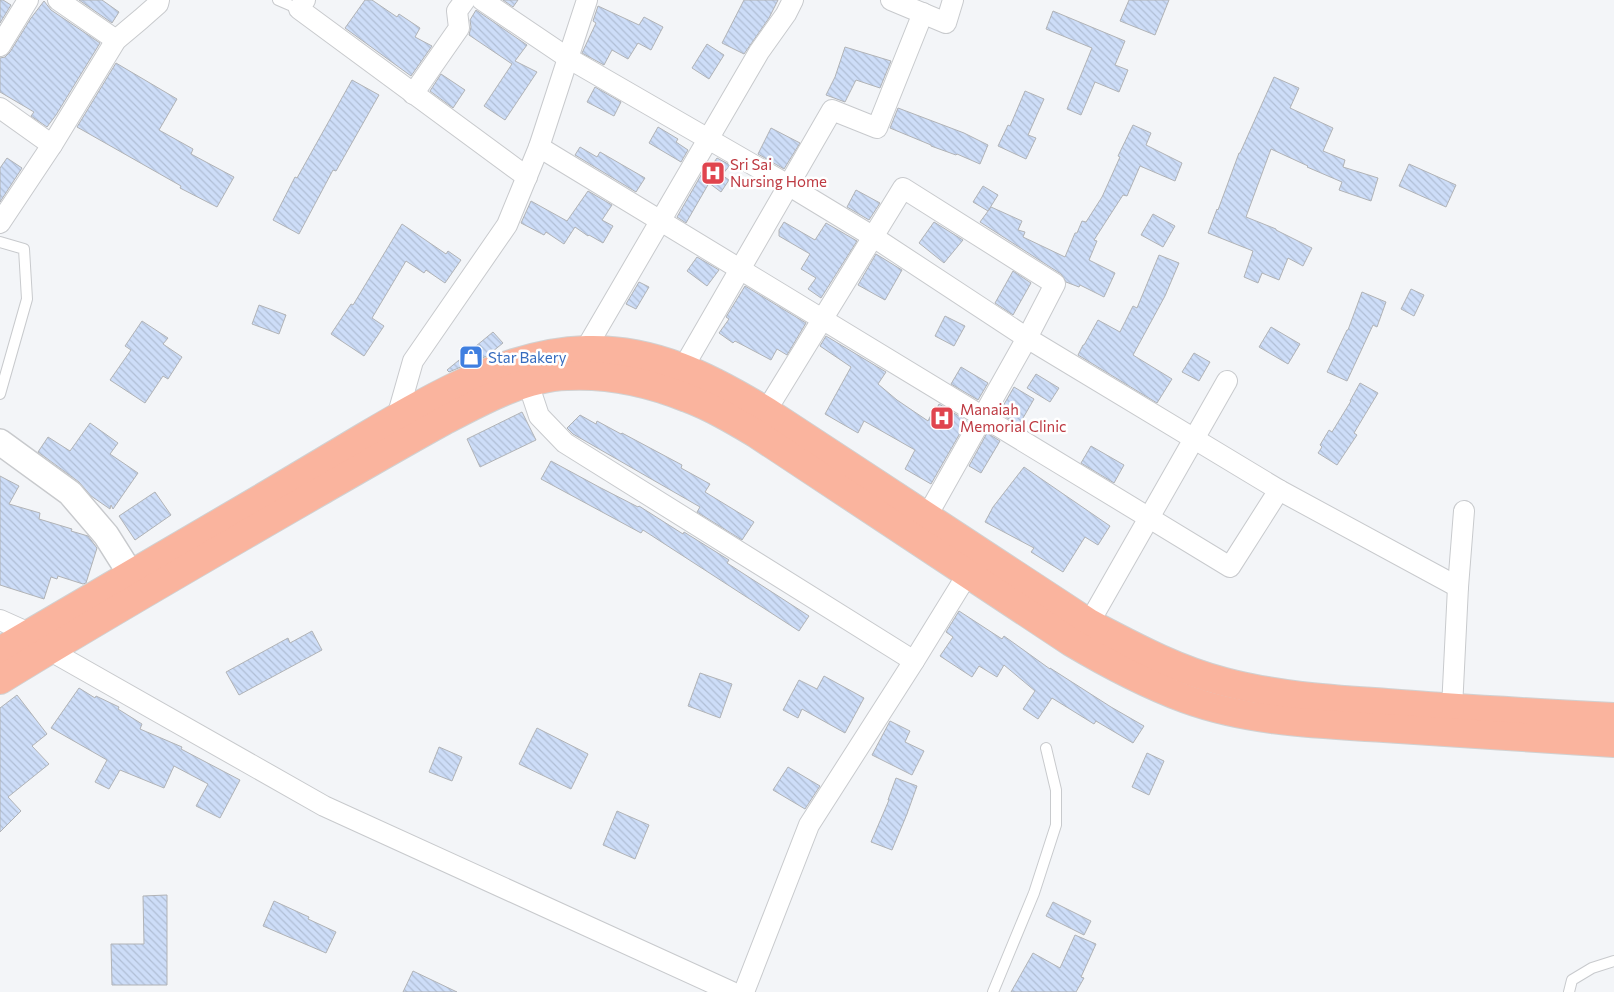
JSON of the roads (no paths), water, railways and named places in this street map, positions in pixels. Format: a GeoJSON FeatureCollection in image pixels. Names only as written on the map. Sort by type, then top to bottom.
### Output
{"type":"FeatureCollection","features":[{"type":"Feature","properties":{"kind":"highway"},"geometry":{"type":"LineString","coordinates":[[282,500],[397,417],[486,372],[552,354],[585,350],[617,351],[652,357],[725,386],[766,411],[927,516],[974,562],[1071,642],[1104,662],[1187,699],[1226,710],[1322,724],[1614,743]]}},
{"type":"Feature","properties":{"kind":"highway"},"geometry":{"type":"LineString","coordinates":[[0,680],[39,642],[282,500],[400,445],[491,396],[528,383],[565,376],[603,377],[647,384],[687,397],[755,433],[974,562],[1141,650],[1181,668],[1224,682],[1267,691],[1318,698],[1614,717]]}},
{"type":"Feature","properties":{"kind":"highway"},"geometry":{"type":"LineString","coordinates":[[0,651],[39,642]]}},
{"type":"Feature","properties":{"kind":"street"},"geometry":{"type":"LineString","coordinates":[[0,46],[28,0]]}},
{"type":"Feature","properties":{"kind":"street"},"geometry":{"type":"LineString","coordinates":[[58,0],[116,40]]}},
{"type":"Feature","properties":{"kind":"street"},"geometry":{"type":"LineString","coordinates":[[0,223],[52,144],[116,40],[142,19],[158,4],[159,0]]}},
{"type":"Feature","properties":{"kind":"street"},"geometry":{"type":"LineString","coordinates":[[414,94],[459,28],[457,11],[465,0]]}},
{"type":"Feature","properties":{"kind":"street"},"geometry":{"type":"LineString","coordinates":[[482,0],[568,58],[708,138],[872,236],[1027,338],[1279,490],[1458,587]]}},
{"type":"Feature","properties":{"kind":"street"},"geometry":{"type":"LineString","coordinates":[[397,417],[413,361],[507,225],[539,147],[587,0]]}},
{"type":"Feature","properties":{"kind":"street"},"geometry":{"type":"LineString","coordinates":[[585,350],[758,52],[786,14],[793,0]]}},
{"type":"Feature","properties":{"kind":"street"},"geometry":{"type":"LineString","coordinates":[[891,0],[946,22],[953,0]]}},
{"type":"Feature","properties":{"kind":"street"},"geometry":{"type":"LineString","coordinates":[[302,5],[414,94],[527,177]]}},
{"type":"Feature","properties":{"kind":"street"},"geometry":{"type":"LineString","coordinates":[[683,368],[832,110],[877,128],[923,13]]}},
{"type":"Feature","properties":{"kind":"street"},"geometry":{"type":"LineString","coordinates":[[0,108],[52,144]]}},
{"type":"Feature","properties":{"kind":"street"},"geometry":{"type":"LineString","coordinates":[[539,147],[1230,567],[1279,490]]}},
{"type":"Feature","properties":{"kind":"street"},"geometry":{"type":"LineString","coordinates":[[766,411],[902,188],[1055,284],[1027,338],[927,516]]}},
{"type":"Feature","properties":{"kind":"street"},"geometry":{"type":"LineString","coordinates":[[1089,623],[1227,381]]}},
{"type":"Feature","properties":{"kind":"street"},"geometry":{"type":"LineString","coordinates":[[528,383],[539,416],[565,443],[914,660]]}},
{"type":"Feature","properties":{"kind":"street"},"geometry":{"type":"LineString","coordinates":[[0,442],[70,493],[106,535],[137,584]]}},
{"type":"Feature","properties":{"kind":"street"},"geometry":{"type":"LineString","coordinates":[[1452,708],[1464,511]]}},
{"type":"Feature","properties":{"kind":"street"},"geometry":{"type":"LineString","coordinates":[[744,992],[809,824],[974,562]]}},
{"type":"Feature","properties":{"kind":"street"},"geometry":{"type":"LineString","coordinates":[[0,620],[324,806],[732,992]]}},
{"type":"Feature","properties":{"kind":"lane"},"geometry":{"type":"LineString","coordinates":[[278,0],[302,5]]}},
{"type":"Feature","properties":{"kind":"lane"},"geometry":{"type":"LineString","coordinates":[[0,242],[24,249],[27,299],[0,394]]}},
{"type":"Feature","properties":{"kind":"lane"},"geometry":{"type":"LineString","coordinates":[[993,992],[1034,893],[1056,826],[1056,790],[1046,748]]}},
{"type":"Feature","properties":{"kind":"lane"},"geometry":{"type":"LineString","coordinates":[[1569,992],[1572,980],[1592,968],[1614,962]]}},
{"type":"Feature","properties":{"kind":"place","name":"Sri Sai Nursing Home"},"geometry":{"type":"Point","coordinates":[713,173]}},
{"type":"Feature","properties":{"kind":"place","name":"Star Bakery"},"geometry":{"type":"Point","coordinates":[471,357]}},
{"type":"Feature","properties":{"kind":"place","name":"Manaiah Memorial Clinic"},"geometry":{"type":"Point","coordinates":[942,418]}}]}
